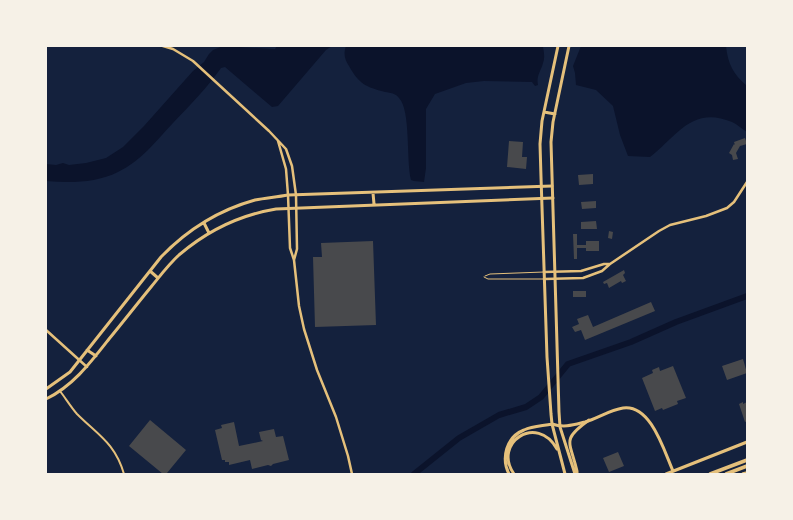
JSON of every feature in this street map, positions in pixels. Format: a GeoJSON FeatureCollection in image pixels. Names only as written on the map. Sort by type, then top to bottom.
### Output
{"type":"FeatureCollection","features":[{"type":"Feature","properties":{"kind":"highway"},"geometry":{"type":"LineString","coordinates":[[710,474],[747,460]]}},
{"type":"Feature","properties":{"kind":"highway"},"geometry":{"type":"LineString","coordinates":[[726,474],[747,466]]}},
{"type":"Feature","properties":{"kind":"highway"},"geometry":{"type":"LineString","coordinates":[[743,474],[747,473]]}},
{"type":"Feature","properties":{"kind":"main road"},"geometry":{"type":"LineString","coordinates":[[558,46],[544,112],[540,144],[547,358],[551,414],[552,424],[565,474]]}},
{"type":"Feature","properties":{"kind":"main road"},"geometry":{"type":"LineString","coordinates":[[569,46],[555,114],[551,142],[556,278],[556,352],[560,427],[576,474]]}},
{"type":"Feature","properties":{"kind":"main road"},"geometry":{"type":"LineString","coordinates":[[544,112],[555,114]]}},
{"type":"Feature","properties":{"kind":"main road"},"geometry":{"type":"LineString","coordinates":[[46,389],[70,372],[150,271],[171,247],[215,215],[234,207],[256,200],[288,195],[500,189],[552,186]]}},
{"type":"Feature","properties":{"kind":"main road"},"geometry":{"type":"LineString","coordinates":[[373,192],[374,204]]}},
{"type":"Feature","properties":{"kind":"main road"},"geometry":{"type":"LineString","coordinates":[[46,399],[60,391],[87,367],[158,278],[179,255],[209,233],[226,224],[249,215],[276,209],[296,207],[553,198]]}},
{"type":"Feature","properties":{"kind":"main road"},"geometry":{"type":"LineString","coordinates":[[204,223],[209,233]]}},
{"type":"Feature","properties":{"kind":"main road"},"geometry":{"type":"LineString","coordinates":[[150,271],[158,278]]}},
{"type":"Feature","properties":{"kind":"main road"},"geometry":{"type":"LineString","coordinates":[[87,350],[96,356]]}},
{"type":"Feature","properties":{"kind":"main road"},"geometry":{"type":"LineString","coordinates":[[509,474],[505,457],[508,445],[512,438],[525,430],[552,424],[560,427],[571,426],[622,408],[633,408],[645,416],[653,426],[673,471]]}},
{"type":"Feature","properties":{"kind":"main road"},"geometry":{"type":"LineString","coordinates":[[576,474],[576,464],[569,444],[570,439],[577,429],[590,420]]}},
{"type":"Feature","properties":{"kind":"main road"},"geometry":{"type":"LineString","coordinates":[[514,474],[509,465],[510,450],[515,440],[524,434],[534,432],[544,435],[552,441],[559,454]]}},
{"type":"Feature","properties":{"kind":"main road"},"geometry":{"type":"LineString","coordinates":[[666,474],[747,442]]}},
{"type":"Feature","properties":{"kind":"street"},"geometry":{"type":"LineString","coordinates":[[163,46],[173,49],[193,61],[269,131],[286,149],[292,166],[296,195],[297,248],[294,260]]}},
{"type":"Feature","properties":{"kind":"street"},"geometry":{"type":"LineString","coordinates":[[278,141],[286,169],[290,248],[294,260],[299,306],[304,329],[317,370],[336,418],[352,474]]}},
{"type":"Feature","properties":{"kind":"street"},"geometry":{"type":"LineString","coordinates":[[544,278],[583,278],[602,271],[610,264],[670,225],[706,216],[726,208],[734,202],[747,182]]}},
{"type":"Feature","properties":{"kind":"street"},"geometry":{"type":"LineString","coordinates":[[544,272],[581,271],[604,264],[610,264]]}},
{"type":"Feature","properties":{"kind":"street"},"geometry":{"type":"LineString","coordinates":[[46,330],[87,367]]}},
{"type":"Feature","properties":{"kind":"street"},"geometry":{"type":"LineString","coordinates":[[60,391],[75,412],[98,432],[113,450],[120,462],[124,474]]}},
{"type":"Feature","properties":{"kind":"lane"},"geometry":{"type":"LineString","coordinates":[[544,272],[490,274],[484,277],[488,279],[544,278]]}},
{"type":"Feature","properties":{"kind":"water"},"geometry":{"type":"Polygon","coordinates":[[[223,46],[275,49],[277,46],[332,46],[326,50],[278,106],[272,107],[225,67],[221,68],[198,96],[154,144],[134,162],[110,176],[92,180],[74,182],[46,181],[46,164],[56,165],[63,163],[69,165],[86,163],[106,158],[123,147],[144,126],[193,71],[204,62],[209,54],[213,50],[223,46]]]}},
{"type":"Feature","properties":{"kind":"water"},"geometry":{"type":"Polygon","coordinates":[[[346,46],[541,46],[543,47],[544,61],[538,76],[538,85],[535,86],[532,82],[484,81],[466,83],[435,94],[426,109],[426,168],[424,182],[411,180],[407,124],[403,104],[394,94],[368,86],[356,77],[346,59],[346,46]]]}},
{"type":"Feature","properties":{"kind":"water"},"geometry":{"type":"Polygon","coordinates":[[[581,46],[726,46],[728,58],[732,68],[747,86],[747,132],[732,122],[718,118],[706,117],[695,120],[686,126],[650,157],[628,156],[620,135],[613,106],[596,90],[576,85],[573,66],[581,46]]]}},
{"type":"Feature","properties":{"kind":"building"},"geometry":{"type":"Polygon","coordinates":[[[745,138],[747,144],[740,146],[736,153],[738,159],[733,160],[732,155],[729,153],[734,144],[735,145],[734,142],[745,138]]]}},
{"type":"Feature","properties":{"kind":"building"},"geometry":{"type":"Polygon","coordinates":[[[509,141],[523,142],[522,157],[527,157],[526,169],[507,167],[509,141]]]}},
{"type":"Feature","properties":{"kind":"building"},"geometry":{"type":"Polygon","coordinates":[[[593,174],[593,184],[579,185],[578,175],[593,174]]]}},
{"type":"Feature","properties":{"kind":"building"},"geometry":{"type":"Polygon","coordinates":[[[596,201],[596,208],[582,209],[581,202],[596,201]]]}},
{"type":"Feature","properties":{"kind":"building"},"geometry":{"type":"Polygon","coordinates":[[[596,221],[597,229],[581,229],[581,222],[596,221]]]}},
{"type":"Feature","properties":{"kind":"building"},"geometry":{"type":"Polygon","coordinates":[[[609,231],[613,232],[612,239],[608,238],[609,231]]]}},
{"type":"Feature","properties":{"kind":"building"},"geometry":{"type":"Polygon","coordinates":[[[573,234],[577,234],[577,245],[586,245],[586,241],[599,241],[599,251],[586,251],[586,248],[577,248],[577,259],[574,259],[573,234]]]}},
{"type":"Feature","properties":{"kind":"building"},"geometry":{"type":"Polygon","coordinates":[[[373,241],[376,325],[315,327],[313,257],[322,257],[321,243],[373,241]]]}},
{"type":"Feature","properties":{"kind":"building"},"geometry":{"type":"Polygon","coordinates":[[[624,270],[625,273],[623,275],[626,281],[622,283],[621,281],[609,288],[607,283],[604,284],[603,282],[624,270]]]}},
{"type":"Feature","properties":{"kind":"building"},"geometry":{"type":"Polygon","coordinates":[[[573,291],[586,291],[586,297],[573,297],[573,291]]]}},
{"type":"Feature","properties":{"kind":"building"},"geometry":{"type":"Polygon","coordinates":[[[651,302],[655,311],[585,340],[581,330],[575,332],[572,327],[579,324],[577,319],[588,315],[593,327],[651,302]]]}},
{"type":"Feature","properties":{"kind":"building"},"geometry":{"type":"Polygon","coordinates":[[[743,359],[747,373],[727,380],[722,366],[743,359]]]}},
{"type":"Feature","properties":{"kind":"building"},"geometry":{"type":"Polygon","coordinates":[[[673,366],[686,398],[677,401],[678,404],[663,410],[662,408],[655,411],[642,378],[653,373],[652,370],[659,367],[660,371],[673,366]]]}},
{"type":"Feature","properties":{"kind":"building"},"geometry":{"type":"Polygon","coordinates":[[[743,402],[743,404],[747,402],[747,421],[745,422],[739,404],[743,402]]]}},
{"type":"Feature","properties":{"kind":"building"},"geometry":{"type":"Polygon","coordinates":[[[150,420],[186,450],[167,473],[163,474],[129,446],[150,420]]]}},
{"type":"Feature","properties":{"kind":"building"},"geometry":{"type":"Polygon","coordinates":[[[234,422],[239,446],[263,441],[261,440],[259,432],[274,429],[276,437],[283,436],[289,460],[273,464],[271,466],[268,465],[252,469],[250,460],[229,465],[229,462],[222,460],[215,430],[222,428],[221,425],[234,422]]]}},
{"type":"Feature","properties":{"kind":"building"},"geometry":{"type":"Polygon","coordinates":[[[618,452],[624,466],[609,472],[603,458],[618,452]]]}},
{"type":"Feature","properties":{"kind":"waterway"},"geometry":{"type":"LineString","coordinates":[[414,474],[459,438],[499,415],[526,407],[541,397],[568,364],[631,342],[676,322],[747,296]]}}]}
